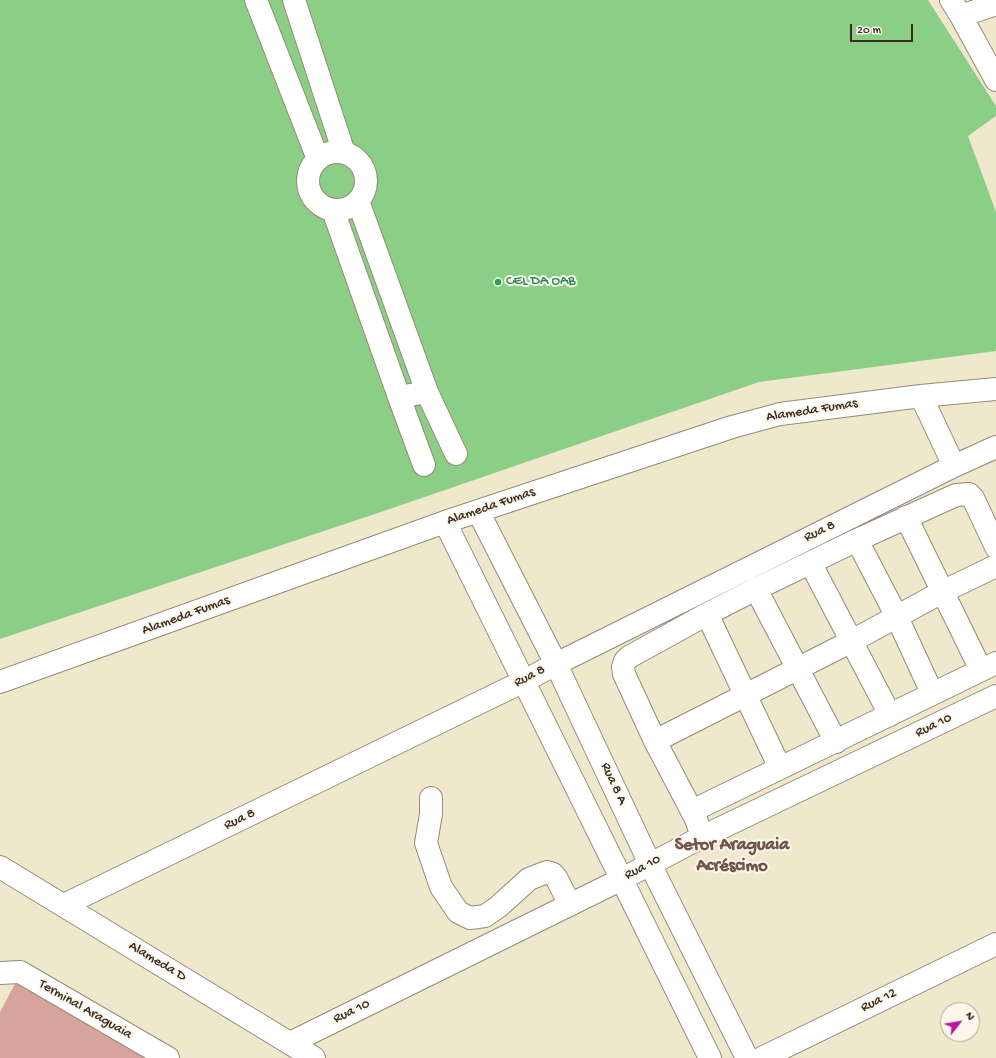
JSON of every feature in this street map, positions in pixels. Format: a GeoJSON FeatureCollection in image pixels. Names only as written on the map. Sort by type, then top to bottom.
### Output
{"type":"FeatureCollection","features":[{"type":"Feature","properties":{"kind":"street"},"geometry":{"type":"LineString","coordinates":[[256,0],[318,159]]}},
{"type":"Feature","properties":{"kind":"street"},"geometry":{"type":"LineString","coordinates":[[294,0],[344,153]]}},
{"type":"Feature","properties":{"kind":"street"},"geometry":{"type":"LineString","coordinates":[[996,4],[956,8],[996,80]]}},
{"type":"Feature","properties":{"kind":"street"},"geometry":{"type":"LineString","coordinates":[[344,153],[353,157],[360,164],[366,183],[358,201],[342,210],[333,210],[316,202],[308,185],[311,166],[326,154],[344,153]]}},
{"type":"Feature","properties":{"kind":"street"},"geometry":{"type":"LineString","coordinates":[[358,201],[426,392],[456,454]]}},
{"type":"Feature","properties":{"kind":"street"},"geometry":{"type":"LineString","coordinates":[[333,210],[424,464]]}},
{"type":"Feature","properties":{"kind":"street","name":"Alameda Fumas"},"geometry":{"type":"LineString","coordinates":[[0,682],[445,522],[732,427],[780,414],[921,396],[996,389]]}},
{"type":"Feature","properties":{"kind":"street"},"geometry":{"type":"LineString","coordinates":[[399,397],[426,392]]}},
{"type":"Feature","properties":{"kind":"street"},"geometry":{"type":"LineString","coordinates":[[921,396],[954,466]]}},
{"type":"Feature","properties":{"kind":"street","name":"Rua 8"},"geometry":{"type":"LineString","coordinates":[[64,905],[524,681],[954,466],[996,447]]}},
{"type":"Feature","properties":{"kind":"street"},"geometry":{"type":"LineString","coordinates":[[702,837],[692,811],[655,741],[624,674],[623,668],[629,657],[756,589],[811,564],[857,540],[956,495],[968,494],[977,503],[996,547]]}},
{"type":"Feature","properties":{"kind":"street","name":"Rua 8 A"},"geometry":{"type":"LineString","coordinates":[[478,511],[556,664],[650,864],[747,1058]]}},
{"type":"Feature","properties":{"kind":"street"},"geometry":{"type":"LineString","coordinates":[[692,811],[836,742],[932,693],[989,667],[942,592],[906,517]]}},
{"type":"Feature","properties":{"kind":"street"},"geometry":{"type":"LineString","coordinates":[[445,522],[710,1058]]}},
{"type":"Feature","properties":{"kind":"street"},"geometry":{"type":"LineString","coordinates":[[857,540],[897,617],[932,693]]}},
{"type":"Feature","properties":{"kind":"street"},"geometry":{"type":"LineString","coordinates":[[811,564],[850,642],[890,715]]}},
{"type":"Feature","properties":{"kind":"street"},"geometry":{"type":"LineString","coordinates":[[655,741],[744,694],[850,642],[942,592],[996,566]]}},
{"type":"Feature","properties":{"kind":"street"},"geometry":{"type":"LineString","coordinates":[[756,589],[836,742]]}},
{"type":"Feature","properties":{"kind":"street"},"geometry":{"type":"LineString","coordinates":[[707,614],[780,768]]}},
{"type":"Feature","properties":{"kind":"street","name":"Rua 10"},"geometry":{"type":"LineString","coordinates":[[290,1043],[622,879],[702,837],[996,696]]}},
{"type":"Feature","properties":{"kind":"street"},"geometry":{"type":"LineString","coordinates":[[431,798],[431,814],[426,843],[441,887],[458,912],[470,918],[485,916],[498,907],[529,879],[547,872],[553,874],[557,879],[570,905]]}},
{"type":"Feature","properties":{"kind":"street","name":"Alameda D"},"geometry":{"type":"LineString","coordinates":[[0,867],[314,1058]]}},
{"type":"Feature","properties":{"kind":"street","name":"Rua 12"},"geometry":{"type":"LineString","coordinates":[[762,1058],[996,944]]}},
{"type":"Feature","properties":{"kind":"street","name":"Terminal Araguaia"},"geometry":{"type":"LineString","coordinates":[[0,973],[20,972],[168,1058]]}},
{"type":"Feature","properties":{"kind":"green space","name":"CEL DA OAB"},"geometry":{"type":"Polygon","coordinates":[[[0,0],[928,0],[996,106],[996,116],[968,136],[996,212],[996,351],[759,382],[378,513],[0,639],[0,0]]]}},
{"type":"Feature","properties":{"kind":"building"},"geometry":{"type":"Polygon","coordinates":[[[16,982],[153,1058],[0,1058],[0,1012],[16,982]]]}},
{"type":"Feature","properties":{"kind":"place","name":"CEL DA OAB"},"geometry":{"type":"Point","coordinates":[498,282]}},
{"type":"Feature","properties":{"kind":"district","name":"Setor Araguaia Acréscimo"},"geometry":{"type":"Point","coordinates":[732,856]}}]}
